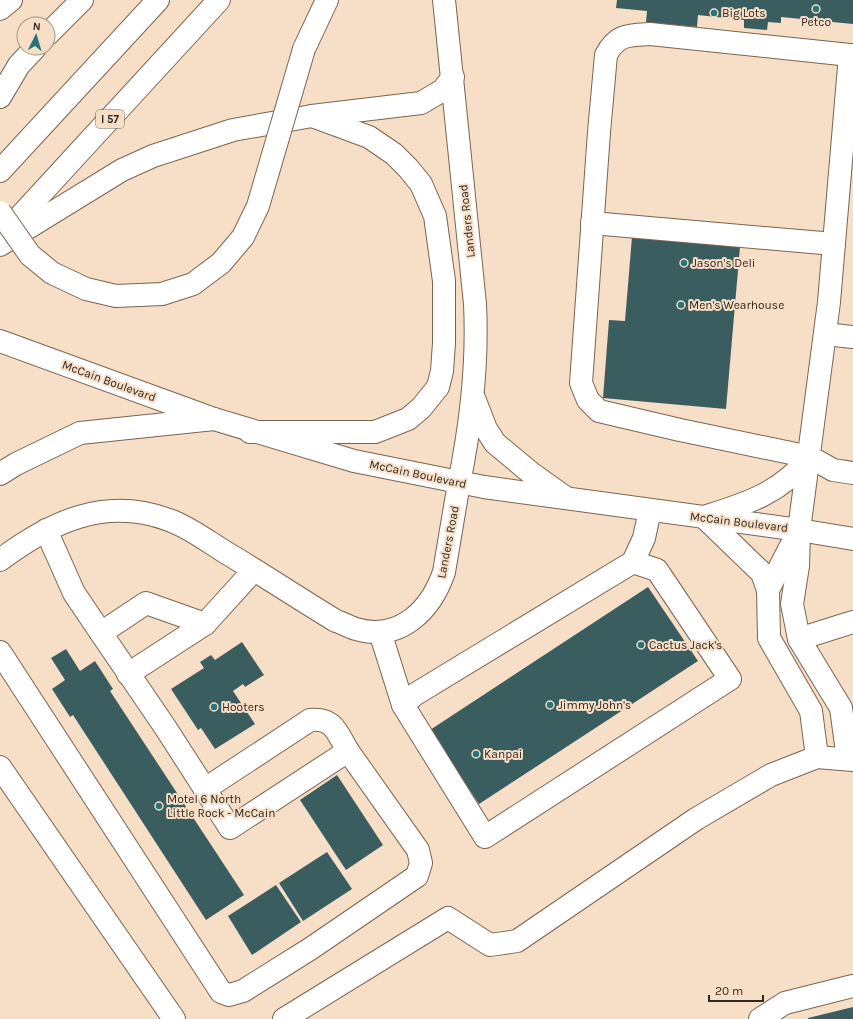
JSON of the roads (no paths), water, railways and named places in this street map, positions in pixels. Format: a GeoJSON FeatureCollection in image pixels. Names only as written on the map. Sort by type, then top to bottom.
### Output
{"type":"FeatureCollection","features":[{"type":"Feature","properties":{"kind":"main road"},"geometry":{"type":"LineString","coordinates":[[0,9],[11,0]]}},
{"type":"Feature","properties":{"kind":"main road"},"geometry":{"type":"LineString","coordinates":[[56,26],[82,0]]}},
{"type":"Feature","properties":{"kind":"main road"},"geometry":{"type":"LineString","coordinates":[[0,171],[158,0]]}},
{"type":"Feature","properties":{"kind":"main road","name":"I 57"},"geometry":{"type":"LineString","coordinates":[[0,238],[219,0]]}},
{"type":"Feature","properties":{"kind":"main road"},"geometry":{"type":"LineString","coordinates":[[0,212],[30,255],[52,273],[86,290],[116,296],[162,294],[193,284],[221,263],[243,237],[258,206],[304,49],[327,0]]}},
{"type":"Feature","properties":{"kind":"main road","name":"Landers Road"},"geometry":{"type":"LineString","coordinates":[[0,560],[46,530],[87,514],[122,510],[150,514],[179,524],[336,621],[357,629],[380,632],[402,625],[418,616],[432,598],[444,572],[471,411],[476,340],[475,304],[444,0]]}},
{"type":"Feature","properties":{"kind":"main road"},"geometry":{"type":"LineString","coordinates":[[284,1019],[448,918],[490,945],[517,941],[696,819],[772,776],[818,757],[851,760],[841,708],[799,639],[792,604],[798,566],[800,530],[810,457],[825,334],[852,55],[650,34],[626,36],[612,44],[606,54],[581,383],[588,400],[599,411],[680,430],[810,457],[833,470],[853,473]]}},
{"type":"Feature","properties":{"kind":"main road"},"geometry":{"type":"LineString","coordinates":[[0,97],[19,65],[27,56]]}},
{"type":"Feature","properties":{"kind":"main road"},"geometry":{"type":"LineString","coordinates":[[0,245],[122,170],[153,156],[233,130],[312,116],[421,103],[443,90],[453,77]]}},
{"type":"Feature","properties":{"kind":"main road"},"geometry":{"type":"LineString","coordinates":[[250,432],[375,432],[408,419],[421,408],[438,387],[442,371],[445,317],[444,281],[435,216],[425,192],[408,168],[394,154],[369,137],[312,116]]}},
{"type":"Feature","properties":{"kind":"main road"},"geometry":{"type":"LineString","coordinates":[[592,223],[834,244]]}},
{"type":"Feature","properties":{"kind":"main road"},"geometry":{"type":"LineString","coordinates":[[825,334],[853,337]]}},
{"type":"Feature","properties":{"kind":"main road","name":"McCain Boulevard"},"geometry":{"type":"LineString","coordinates":[[0,341],[250,432],[354,461],[459,483],[569,500],[800,530],[853,539]]}},
{"type":"Feature","properties":{"kind":"main road"},"geometry":{"type":"LineString","coordinates":[[473,394],[486,429],[495,443],[531,473],[569,500]]}},
{"type":"Feature","properties":{"kind":"main road"},"geometry":{"type":"LineString","coordinates":[[0,474],[16,464],[80,433],[214,419]]}},
{"type":"Feature","properties":{"kind":"main road"},"geometry":{"type":"LineString","coordinates":[[810,457],[803,466],[773,490],[751,502],[704,517],[762,573],[768,590],[769,638],[811,710],[818,757]]}},
{"type":"Feature","properties":{"kind":"main road"},"geometry":{"type":"LineString","coordinates":[[404,704],[420,690],[633,562],[644,538],[650,510]]}},
{"type":"Feature","properties":{"kind":"main road"},"geometry":{"type":"LineString","coordinates":[[46,530],[74,592],[230,828],[348,750]]}},
{"type":"Feature","properties":{"kind":"main road"},"geometry":{"type":"LineString","coordinates":[[768,590],[800,530]]}},
{"type":"Feature","properties":{"kind":"main road"},"geometry":{"type":"LineString","coordinates":[[380,632],[404,704],[485,837],[730,679],[657,570],[633,562]]}},
{"type":"Feature","properties":{"kind":"main road"},"geometry":{"type":"LineString","coordinates":[[128,674],[205,624],[254,570]]}},
{"type":"Feature","properties":{"kind":"main road"},"geometry":{"type":"LineString","coordinates":[[101,633],[146,603],[205,624]]}},
{"type":"Feature","properties":{"kind":"main road"},"geometry":{"type":"LineString","coordinates":[[799,639],[853,622]]}},
{"type":"Feature","properties":{"kind":"main road"},"geometry":{"type":"LineString","coordinates":[[0,652],[221,992],[228,995],[243,991],[310,949],[417,876],[421,863],[418,850],[329,722],[320,719],[310,720],[205,789]]}},
{"type":"Feature","properties":{"kind":"main road"},"geometry":{"type":"LineString","coordinates":[[0,767],[174,1019]]}},
{"type":"Feature","properties":{"kind":"main road"},"geometry":{"type":"LineString","coordinates":[[760,1019],[786,1003],[853,986]]}},
{"type":"Feature","properties":{"kind":"place","name":"Petco"},"geometry":{"type":"Point","coordinates":[816,9]}},
{"type":"Feature","properties":{"kind":"place","name":"Big Lots"},"geometry":{"type":"Point","coordinates":[714,13]}},
{"type":"Feature","properties":{"kind":"place","name":"Jason's Deli"},"geometry":{"type":"Point","coordinates":[684,263]}},
{"type":"Feature","properties":{"kind":"place","name":"Men's Wearhouse"},"geometry":{"type":"Point","coordinates":[681,305]}},
{"type":"Feature","properties":{"kind":"place","name":"Cactus Jack's"},"geometry":{"type":"Point","coordinates":[641,645]}},
{"type":"Feature","properties":{"kind":"place","name":"Jimmy John's"},"geometry":{"type":"Point","coordinates":[550,705]}},
{"type":"Feature","properties":{"kind":"place","name":"Hooters"},"geometry":{"type":"Point","coordinates":[214,707]}},
{"type":"Feature","properties":{"kind":"place","name":"Kanpai"},"geometry":{"type":"Point","coordinates":[476,754]}},
{"type":"Feature","properties":{"kind":"place","name":"Motel 6 North Little Rock - McCain"},"geometry":{"type":"Point","coordinates":[159,806]}}]}
